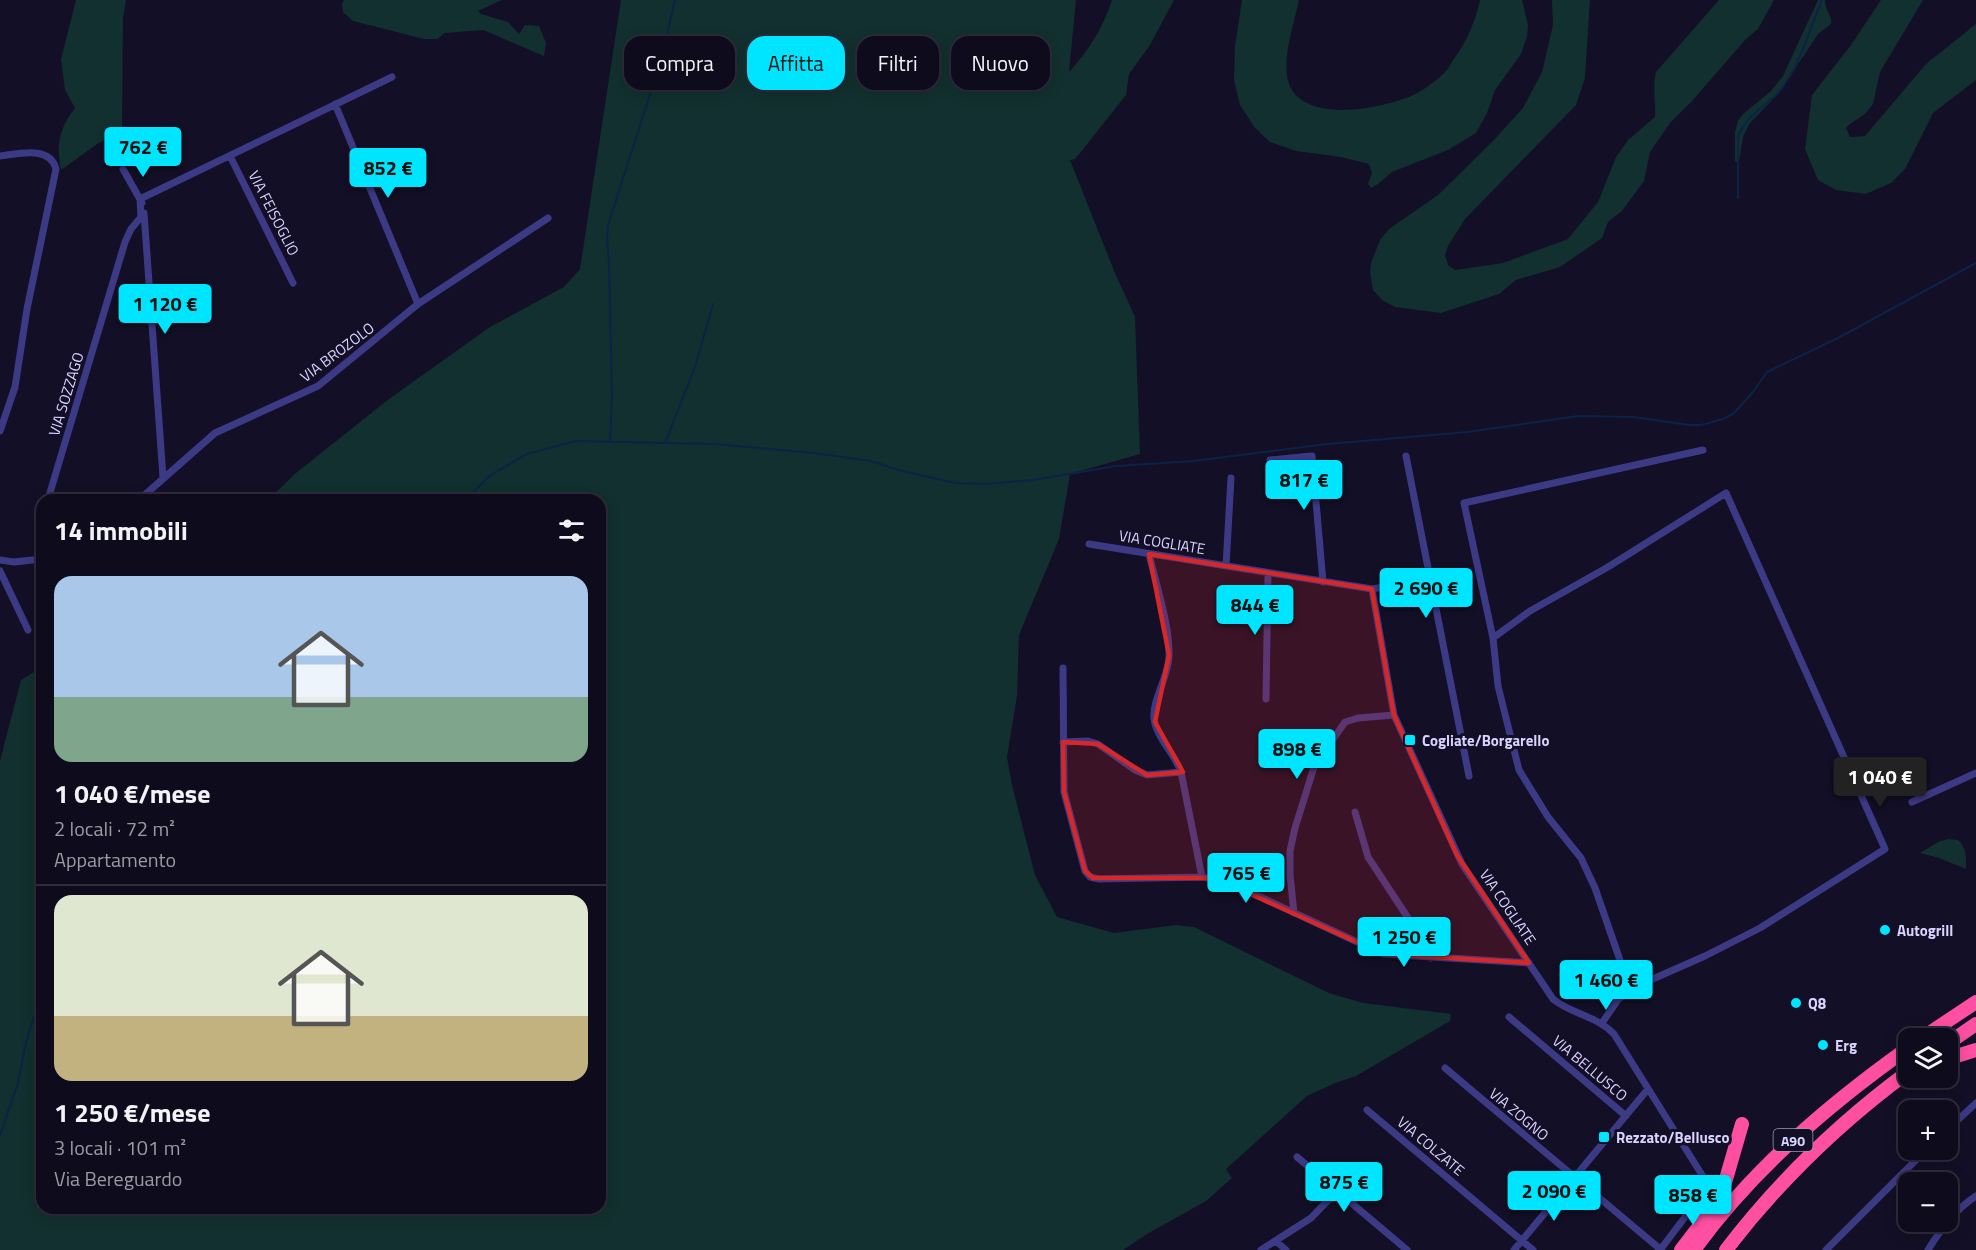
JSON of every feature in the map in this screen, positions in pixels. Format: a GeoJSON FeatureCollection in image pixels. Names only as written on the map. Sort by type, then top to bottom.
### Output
{"type":"FeatureCollection","features":[{"type":"Feature","properties":{"kind":"highway"},"geometry":{"type":"LineString","coordinates":[[1937,1028],[1976,1002]]}},
{"type":"Feature","properties":{"kind":"highway"},"geometry":{"type":"LineString","coordinates":[[1958,1036],[1976,1024]]}},
{"type":"Feature","properties":{"kind":"highway"},"geometry":{"type":"LineString","coordinates":[[1958,1056],[1976,1050]]}},
{"type":"Feature","properties":{"kind":"highway","name":"A90"},"geometry":{"type":"LineString","coordinates":[[1694,1250],[1754,1178],[1801,1132],[1898,1055]]}},
{"type":"Feature","properties":{"kind":"highway","name":"A90"},"geometry":{"type":"LineString","coordinates":[[1726,1250],[1801,1164],[1898,1080]]}},
{"type":"Feature","properties":{"kind":"highway"},"geometry":{"type":"LineString","coordinates":[[1879,1094],[1898,1084]]}},
{"type":"Feature","properties":{"kind":"highway"},"geometry":{"type":"LineString","coordinates":[[1682,1250],[1711,1212],[1722,1193],[1742,1124]]}},
{"type":"Feature","properties":{"kind":"street"},"geometry":{"type":"LineString","coordinates":[[140,199],[392,77]]}},
{"type":"Feature","properties":{"kind":"street"},"geometry":{"type":"LineString","coordinates":[[335,104],[418,304]]}},
{"type":"Feature","properties":{"kind":"street"},"geometry":{"type":"LineString","coordinates":[[0,156],[40,153],[52,160],[56,169],[27,309],[15,387],[0,431]]}},
{"type":"Feature","properties":{"kind":"street","name":"VIA FEISOGLIO"},"geometry":{"type":"LineString","coordinates":[[230,156],[293,283]]}},
{"type":"Feature","properties":{"kind":"street"},"geometry":{"type":"LineString","coordinates":[[123,169],[143,205],[163,477]]}},
{"type":"Feature","properties":{"kind":"street","name":"VIA SOZZAGO"},"geometry":{"type":"LineString","coordinates":[[50,494],[125,242],[131,229],[141,217],[140,199]]}},
{"type":"Feature","properties":{"kind":"street","name":"VIA BROZOLO"},"geometry":{"type":"LineString","coordinates":[[145,494],[215,433],[318,386],[418,304],[548,219]]}},
{"type":"Feature","properties":{"kind":"street"},"geometry":{"type":"LineString","coordinates":[[1630,989],[1595,888],[1581,858],[1548,817],[1519,771],[1498,686],[1493,638],[1464,503],[1703,450]]}},
{"type":"Feature","properties":{"kind":"street"},"geometry":{"type":"LineString","coordinates":[[1270,460],[1312,456],[1323,582]]}},
{"type":"Feature","properties":{"kind":"street"},"geometry":{"type":"LineString","coordinates":[[1406,456],[1469,776]]}},
{"type":"Feature","properties":{"kind":"street"},"geometry":{"type":"LineString","coordinates":[[1226,566],[1231,478]]}},
{"type":"Feature","properties":{"kind":"street"},"geometry":{"type":"LineString","coordinates":[[1493,638],[1530,611],[1608,567],[1726,493],[1885,849],[1760,928],[1705,956],[1630,989],[1613,1006],[1602,1023]]}},
{"type":"Feature","properties":{"kind":"street","name":"VIA COGLIATE"},"geometry":{"type":"LineString","coordinates":[[1089,544],[1372,589],[1430,579]]}},
{"type":"Feature","properties":{"kind":"street"},"geometry":{"type":"LineString","coordinates":[[1149,554],[1165,623],[1169,655],[1166,676],[1155,710],[1155,722],[1181,772],[1202,877]]}},
{"type":"Feature","properties":{"kind":"street"},"geometry":{"type":"LineString","coordinates":[[0,560],[14,562],[36,560]]}},
{"type":"Feature","properties":{"kind":"street"},"geometry":{"type":"LineString","coordinates":[[0,571],[28,630]]}},
{"type":"Feature","properties":{"kind":"street"},"geometry":{"type":"LineString","coordinates":[[1266,699],[1268,573]]}},
{"type":"Feature","properties":{"kind":"street","name":"VIA COGLIATE"},"geometry":{"type":"LineString","coordinates":[[1372,589],[1394,716],[1457,855],[1556,1001],[1602,1023],[1617,1038],[1707,1183],[1707,1188],[1659,1250]]}},
{"type":"Feature","properties":{"kind":"street"},"geometry":{"type":"LineString","coordinates":[[1063,668],[1065,800],[1086,871],[1090,877],[1100,879],[1202,877],[1228,882],[1380,953],[1529,963]]}},
{"type":"Feature","properties":{"kind":"street"},"geometry":{"type":"LineString","coordinates":[[1294,913],[1290,851],[1314,767],[1345,722],[1358,718],[1394,716]]}},
{"type":"Feature","properties":{"kind":"street"},"geometry":{"type":"LineString","coordinates":[[1063,741],[1088,741],[1098,744],[1135,770],[1147,775],[1181,772]]}},
{"type":"Feature","properties":{"kind":"street"},"geometry":{"type":"LineString","coordinates":[[1912,802],[1976,773]]}},
{"type":"Feature","properties":{"kind":"street"},"geometry":{"type":"LineString","coordinates":[[1355,812],[1368,857],[1412,924],[1431,958]]}},
{"type":"Feature","properties":{"kind":"street","name":"VIA BELLUSCO"},"geometry":{"type":"LineString","coordinates":[[1509,1017],[1626,1116]]}},
{"type":"Feature","properties":{"kind":"street","name":"VIA ZOGNO"},"geometry":{"type":"LineString","coordinates":[[1445,1068],[1659,1250]]}},
{"type":"Feature","properties":{"kind":"street"},"geometry":{"type":"LineString","coordinates":[[1515,1250],[1648,1089]]}},
{"type":"Feature","properties":{"kind":"street"},"geometry":{"type":"LineString","coordinates":[[1958,1120],[1976,1103]]}},
{"type":"Feature","properties":{"kind":"street","name":"VIA COLZATE"},"geometry":{"type":"LineString","coordinates":[[1367,1110],[1533,1250]]}},
{"type":"Feature","properties":{"kind":"street"},"geometry":{"type":"LineString","coordinates":[[1297,1157],[1407,1250]]}},
{"type":"Feature","properties":{"kind":"street"},"geometry":{"type":"LineString","coordinates":[[1827,1250],[1916,1160]]}},
{"type":"Feature","properties":{"kind":"street"},"geometry":{"type":"LineString","coordinates":[[1261,1250],[1311,1218],[1337,1191]]}},
{"type":"Feature","properties":{"kind":"street"},"geometry":{"type":"LineString","coordinates":[[1928,1250],[1949,1221],[1976,1196]]}},
{"type":"Feature","properties":{"kind":"street"},"geometry":{"type":"LineString","coordinates":[[1276,1241],[1286,1250]]}},
{"type":"Feature","properties":{"kind":"highlighted area"},"geometry":{"type":"Polygon","coordinates":[[[1149,554],[1372,589],[1394,715],[1457,855],[1529,963],[1383,954],[1215,878],[1093,878],[1085,871],[1064,792],[1063,742],[1098,744],[1147,775],[1183,772],[1155,722],[1169,655],[1149,554]]]}},
{"type":"Feature","properties":{"kind":"green space"},"geometry":{"type":"Polygon","coordinates":[[[76,0],[126,0],[123,18],[122,132],[97,144],[61,170],[60,137],[65,123],[75,108],[65,90],[61,59],[76,0]]]}},
{"type":"Feature","properties":{"kind":"green space"},"geometry":{"type":"Polygon","coordinates":[[[344,0],[502,0],[478,11],[508,22],[519,34],[525,25],[539,26],[546,43],[544,56],[483,30],[445,33],[437,39],[424,39],[353,21],[343,12],[344,0]]]}},
{"type":"Feature","properties":{"kind":"green space"},"geometry":{"type":"Polygon","coordinates":[[[621,0],[1076,0],[1069,72],[1095,38],[1112,0],[1174,0],[1150,45],[1129,74],[1126,95],[1075,159],[1070,160],[1135,317],[1140,454],[1070,474],[1059,539],[1019,635],[1017,696],[1007,757],[1035,875],[1057,917],[1114,933],[1176,925],[1194,927],[1329,993],[1363,1003],[1451,1014],[1450,1021],[1356,1076],[1307,1096],[1226,1169],[1232,1178],[1206,1201],[1123,1250],[0,1250],[0,761],[21,680],[36,671],[36,1214],[606,1214],[606,494],[274,494],[296,473],[389,399],[490,327],[564,287],[580,269],[621,0]]]}},
{"type":"Feature","properties":{"kind":"green space"},"geometry":{"type":"Polygon","coordinates":[[[1242,0],[1299,0],[1286,62],[1288,81],[1296,95],[1308,104],[1324,109],[1362,109],[1381,105],[1411,96],[1427,87],[1449,68],[1462,47],[1480,0],[1522,0],[1528,25],[1527,37],[1521,54],[1495,90],[1487,113],[1476,133],[1448,150],[1392,172],[1371,188],[1368,184],[1372,173],[1369,164],[1341,157],[1296,151],[1270,142],[1255,128],[1240,105],[1234,80],[1235,46],[1242,0]]]}},
{"type":"Feature","properties":{"kind":"green space"},"geometry":{"type":"Polygon","coordinates":[[[1552,0],[1590,0],[1585,78],[1576,105],[1465,219],[1445,255],[1448,265],[1455,270],[1503,263],[1568,239],[1598,202],[1616,157],[1628,140],[1655,117],[1656,72],[1719,0],[1774,0],[1758,29],[1746,39],[1670,123],[1650,152],[1644,181],[1622,211],[1608,222],[1602,238],[1560,267],[1516,280],[1499,294],[1441,313],[1395,307],[1382,300],[1373,290],[1370,272],[1380,240],[1389,229],[1438,195],[1523,108],[1542,72],[1553,25],[1552,0]]]}},
{"type":"Feature","properties":{"kind":"green space"},"geometry":{"type":"Polygon","coordinates":[[[1818,0],[1825,0],[1831,24],[1818,34],[1779,93],[1749,124],[1743,137],[1739,161],[1735,161],[1735,132],[1738,121],[1743,114],[1771,91],[1783,76],[1818,0]]]}},
{"type":"Feature","properties":{"kind":"green space"},"geometry":{"type":"Polygon","coordinates":[[[1881,0],[1923,0],[1880,72],[1873,104],[1865,114],[1846,128],[1850,137],[1865,136],[1926,64],[1976,24],[1976,80],[1933,113],[1905,169],[1891,183],[1866,194],[1836,190],[1818,180],[1805,149],[1812,95],[1851,45],[1881,0]]]}},
{"type":"Feature","properties":{"kind":"green space"},"geometry":{"type":"Polygon","coordinates":[[[1948,839],[1958,840],[1963,846],[1966,869],[1920,853],[1948,839]]]}},
{"type":"Feature","properties":{"kind":"waterway"},"geometry":{"type":"LineString","coordinates":[[610,442],[612,397],[608,225],[662,57],[675,0]]}},
{"type":"Feature","properties":{"kind":"waterway"},"geometry":{"type":"LineString","coordinates":[[1738,198],[1738,138],[1745,124],[1778,93],[1793,72],[1822,0]]}},
{"type":"Feature","properties":{"kind":"waterway"},"geometry":{"type":"LineString","coordinates":[[472,494],[489,476],[527,454],[576,441],[715,444],[814,453],[871,461],[902,471],[955,483],[986,484],[1033,480],[1116,466],[1194,461],[1327,444],[1468,432],[1578,416],[1633,417],[1701,425],[1733,414],[1767,372],[1838,338],[1976,263]]}},
{"type":"Feature","properties":{"kind":"waterway"},"geometry":{"type":"LineString","coordinates":[[665,443],[695,367],[713,304]]}},
{"type":"Feature","properties":{"kind":"waterway"},"geometry":{"type":"LineString","coordinates":[[0,1135],[18,1083],[25,1046],[36,1010]]}},
{"type":"Feature","properties":{"kind":"place","name":"Cogliate/Borgarello"},"geometry":{"type":"Point","coordinates":[1410,740]}},
{"type":"Feature","properties":{"kind":"place","name":"Autogrill"},"geometry":{"type":"Point","coordinates":[1885,930]}},
{"type":"Feature","properties":{"kind":"place","name":"Q8"},"geometry":{"type":"Point","coordinates":[1796,1003]}},
{"type":"Feature","properties":{"kind":"place","name":"Erg"},"geometry":{"type":"Point","coordinates":[1823,1045]}},
{"type":"Feature","properties":{"kind":"place","name":"Rezzato/Bellusco"},"geometry":{"type":"Point","coordinates":[1604,1137]}}]}
